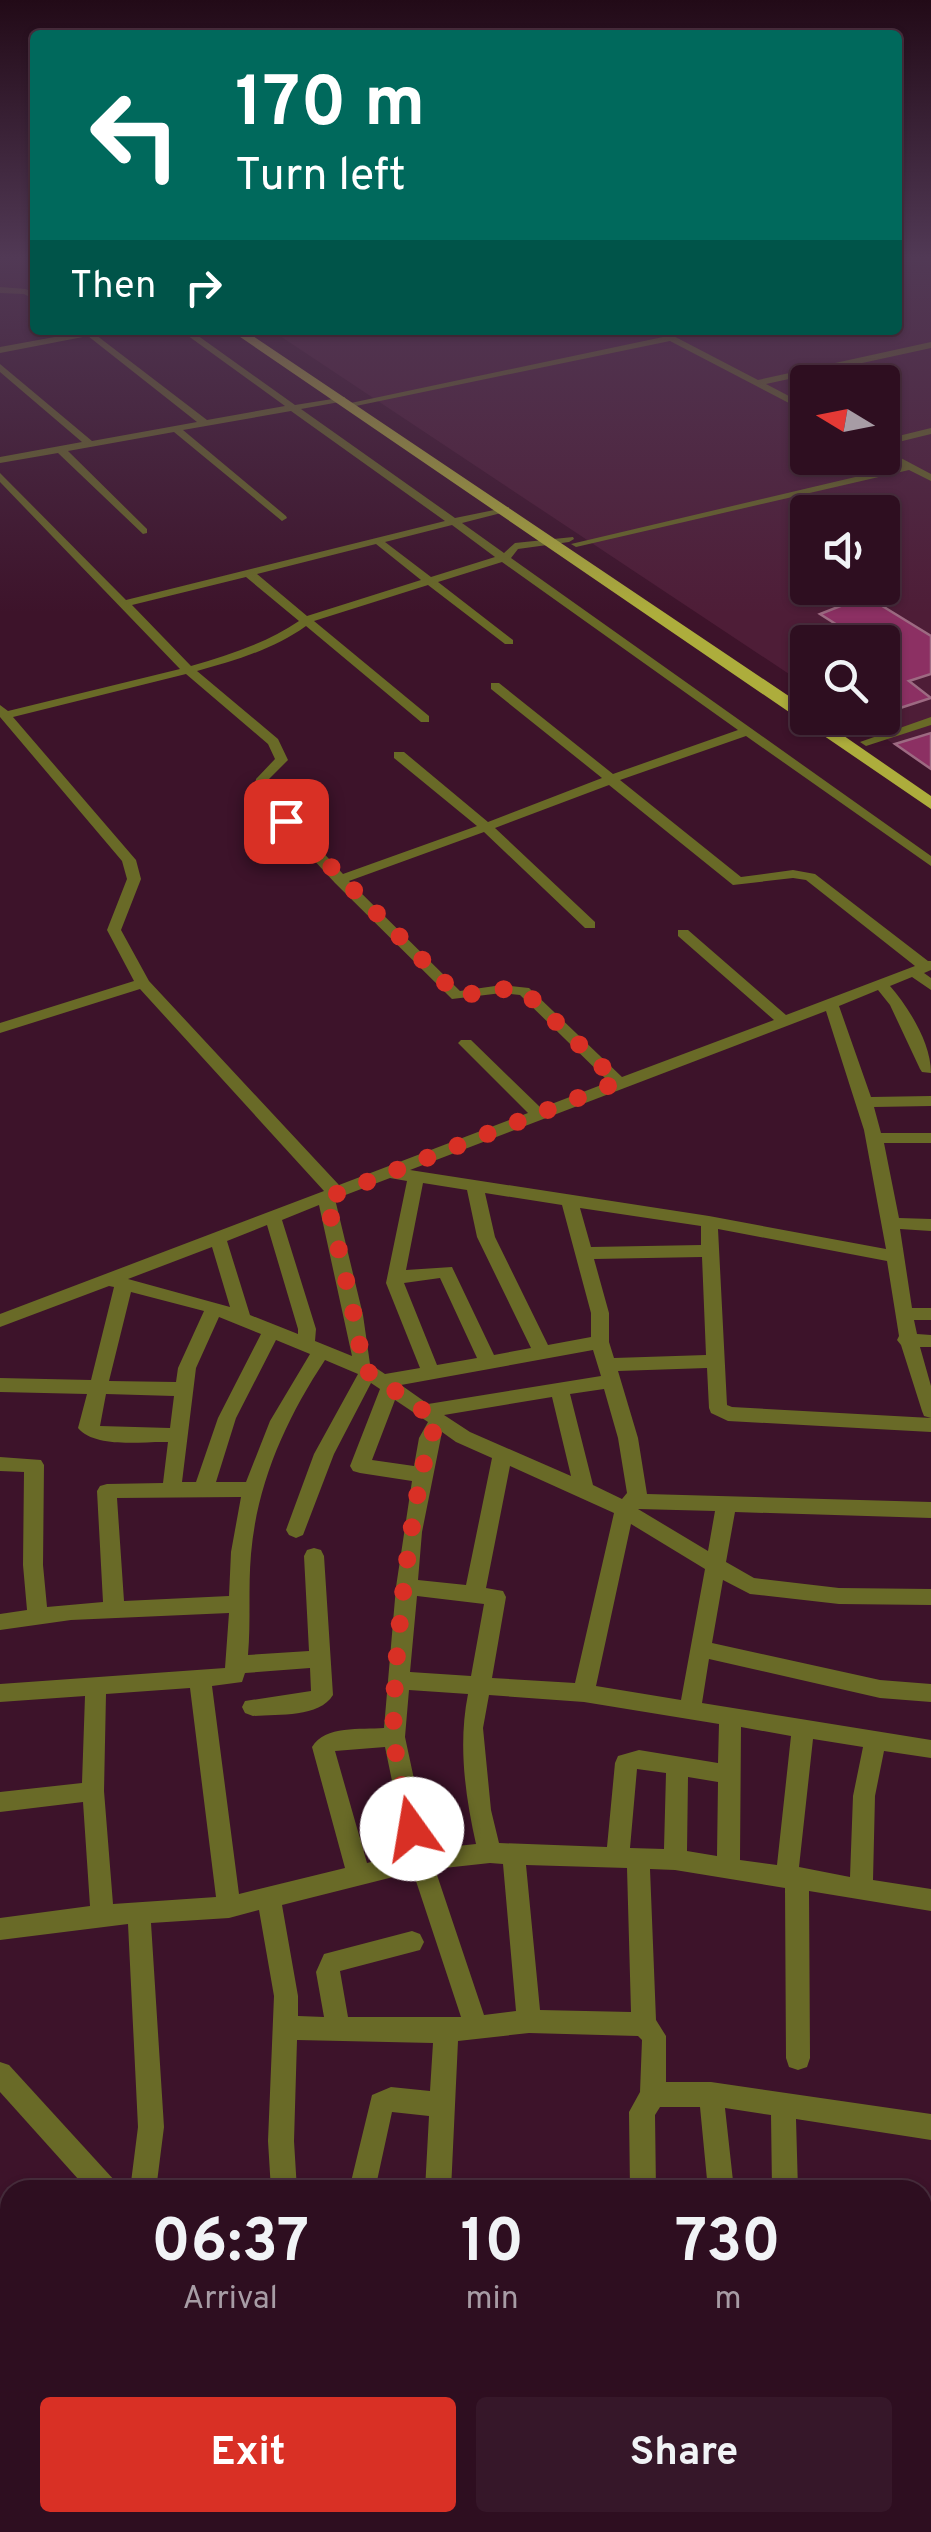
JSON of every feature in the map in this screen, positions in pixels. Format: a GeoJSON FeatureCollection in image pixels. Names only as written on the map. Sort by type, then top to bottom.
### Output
{"type":"FeatureCollection","features":[{"type":"Feature","properties":{"kind":"main road"},"geometry":{"type":"LineString","coordinates":[[310,376],[790,691]]}},
{"type":"Feature","properties":{"kind":"main road"},"geometry":{"type":"LineString","coordinates":[[316,376],[505,510],[567,542],[790,704]]}},
{"type":"Feature","properties":{"kind":"main road"},"geometry":{"type":"LineString","coordinates":[[833,735],[931,804]]}},
{"type":"Feature","properties":{"kind":"main road"},"geometry":{"type":"LineString","coordinates":[[855,735],[931,788]]}},
{"type":"Feature","properties":{"kind":"street"},"geometry":{"type":"LineString","coordinates":[[10,376],[90,442]]}},
{"type":"Feature","properties":{"kind":"street"},"geometry":{"type":"LineString","coordinates":[[144,376],[204,422]]}},
{"type":"Feature","properties":{"kind":"street"},"geometry":{"type":"LineString","coordinates":[[249,376],[931,862]]}},
{"type":"Feature","properties":{"kind":"street"},"geometry":{"type":"LineString","coordinates":[[0,460],[291,406],[352,402],[481,376]]}},
{"type":"Feature","properties":{"kind":"street"},"geometry":{"type":"LineString","coordinates":[[745,376],[790,400]]}},
{"type":"Feature","properties":{"kind":"street"},"geometry":{"type":"LineString","coordinates":[[758,383],[789,376]]}},
{"type":"Feature","properties":{"kind":"street"},"geometry":{"type":"LineString","coordinates":[[176,428],[282,518]]}},
{"type":"Feature","properties":{"kind":"street"},"geometry":{"type":"LineString","coordinates":[[900,439],[931,432]]}},
{"type":"Feature","properties":{"kind":"street"},"geometry":{"type":"LineString","coordinates":[[60,449],[143,531]]}},
{"type":"Feature","properties":{"kind":"street"},"geometry":{"type":"LineString","coordinates":[[900,461],[931,478]]}},
{"type":"Feature","properties":{"kind":"street"},"geometry":{"type":"LineString","coordinates":[[423,1475],[360,1466],[375,1377],[344,1284],[332,1196],[143,983],[114,930],[134,879],[129,860],[3,712],[188,670],[288,634],[308,619],[506,557],[515,546],[567,542],[910,466]]}},
{"type":"Feature","properties":{"kind":"street"},"geometry":{"type":"LineString","coordinates":[[0,476],[188,670],[281,752],[282,760],[262,779],[259,792],[340,880],[458,996],[502,989],[524,991],[618,1082]]}},
{"type":"Feature","properties":{"kind":"street"},"geometry":{"type":"LineString","coordinates":[[124,604],[505,510]]}},
{"type":"Feature","properties":{"kind":"street"},"geometry":{"type":"LineString","coordinates":[[380,543],[509,642]]}},
{"type":"Feature","properties":{"kind":"street"},"geometry":{"type":"LineString","coordinates":[[250,574],[425,719]]}},
{"type":"Feature","properties":{"kind":"street"},"geometry":{"type":"LineString","coordinates":[[495,686],[738,882],[793,874],[810,877],[924,967],[931,986]]}},
{"type":"Feature","properties":{"kind":"street"},"geometry":{"type":"LineString","coordinates":[[866,742],[931,721]]}},
{"type":"Feature","properties":{"kind":"street"},"geometry":{"type":"LineString","coordinates":[[340,880],[489,829],[610,776],[745,732]]}},
{"type":"Feature","properties":{"kind":"street"},"geometry":{"type":"LineString","coordinates":[[399,754],[489,829],[590,925]]}},
{"type":"Feature","properties":{"kind":"street"},"geometry":{"type":"LineString","coordinates":[[683,933],[783,1020]]}},
{"type":"Feature","properties":{"kind":"street"},"geometry":{"type":"LineString","coordinates":[[0,1321],[117,1282],[618,1082],[924,967]]}},
{"type":"Feature","properties":{"kind":"street"},"geometry":{"type":"LineString","coordinates":[[0,1028],[143,983]]}},
{"type":"Feature","properties":{"kind":"street"},"geometry":{"type":"LineString","coordinates":[[880,984],[897,1004],[928,1069]]}},
{"type":"Feature","properties":{"kind":"street"},"geometry":{"type":"LineString","coordinates":[[830,1002],[864,1102],[891,1223],[906,1340],[926,1384],[931,1411]]}},
{"type":"Feature","properties":{"kind":"street"},"geometry":{"type":"LineString","coordinates":[[466,1042],[538,1114]]}},
{"type":"Feature","properties":{"kind":"street"},"geometry":{"type":"LineString","coordinates":[[864,1102],[931,1101]]}},
{"type":"Feature","properties":{"kind":"street"},"geometry":{"type":"LineString","coordinates":[[872,1138],[931,1138]]}},
{"type":"Feature","properties":{"kind":"street"},"geometry":{"type":"LineString","coordinates":[[390,1173],[709,1222],[895,1257]]}},
{"type":"Feature","properties":{"kind":"street"},"geometry":{"type":"LineString","coordinates":[[416,1177],[394,1276],[430,1370]]}},
{"type":"Feature","properties":{"kind":"street"},"geometry":{"type":"LineString","coordinates":[[475,1187],[486,1237],[541,1350]]}},
{"type":"Feature","properties":{"kind":"street"},"geometry":{"type":"LineString","coordinates":[[570,1203],[600,1313],[600,1342],[636,1475],[584,1693]]}},
{"type":"Feature","properties":{"kind":"street"},"geometry":{"type":"LineString","coordinates":[[0,1693],[231,1678],[236,1664],[241,1554],[252,1489],[279,1417],[314,1348],[274,1218]]}},
{"type":"Feature","properties":{"kind":"street"},"geometry":{"type":"LineString","coordinates":[[709,1222],[718,1408],[728,1414],[931,1425]]}},
{"type":"Feature","properties":{"kind":"street"},"geometry":{"type":"LineString","coordinates":[[891,1223],[931,1225]]}},
{"type":"Feature","properties":{"kind":"street"},"geometry":{"type":"LineString","coordinates":[[218,1239],[242,1318]]}},
{"type":"Feature","properties":{"kind":"street"},"geometry":{"type":"LineString","coordinates":[[582,1253],[710,1251]]}},
{"type":"Feature","properties":{"kind":"street"},"geometry":{"type":"LineString","coordinates":[[394,1276],[446,1271],[486,1360]]}},
{"type":"Feature","properties":{"kind":"street"},"geometry":{"type":"LineString","coordinates":[[117,1282],[242,1318],[375,1377],[502,1457],[629,1506],[716,1569],[750,1586],[931,1598]]}},
{"type":"Feature","properties":{"kind":"street"},"geometry":{"type":"LineString","coordinates":[[117,1282],[88,1428],[91,1432],[177,1434]]}},
{"type":"Feature","properties":{"kind":"street"},"geometry":{"type":"LineString","coordinates":[[172,1488],[185,1389],[199,1334],[214,1308]]}},
{"type":"Feature","properties":{"kind":"street"},"geometry":{"type":"LineString","coordinates":[[902,1314],[931,1314]]}},
{"type":"Feature","properties":{"kind":"street"},"geometry":{"type":"LineString","coordinates":[[204,1488],[233,1404],[272,1331]]}},
{"type":"Feature","properties":{"kind":"street"},"geometry":{"type":"LineString","coordinates":[[906,1340],[931,1342]]}},
{"type":"Feature","properties":{"kind":"street"},"geometry":{"type":"LineString","coordinates":[[296,1530],[324,1454],[375,1377],[600,1342]]}},
{"type":"Feature","properties":{"kind":"street"},"geometry":{"type":"LineString","coordinates":[[432,1416],[559,1390],[609,1373],[714,1362]]}},
{"type":"Feature","properties":{"kind":"street"},"geometry":{"type":"LineString","coordinates":[[0,1385],[185,1389]]}},
{"type":"Feature","properties":{"kind":"street"},"geometry":{"type":"LineString","coordinates":[[559,1390],[586,1491]]}},
{"type":"Feature","properties":{"kind":"street"},"geometry":{"type":"LineString","coordinates":[[432,1416],[406,1587],[394,1737],[420,1860],[476,2028]]}},
{"type":"Feature","properties":{"kind":"street"},"geometry":{"type":"LineString","coordinates":[[475,1592],[502,1457]]}},
{"type":"Feature","properties":{"kind":"street"},"geometry":{"type":"LineString","coordinates":[[0,1464],[34,1465],[38,1616]]}},
{"type":"Feature","properties":{"kind":"street"},"geometry":{"type":"LineString","coordinates":[[114,1609],[107,1491],[252,1489]]}},
{"type":"Feature","properties":{"kind":"street"},"geometry":{"type":"LineString","coordinates":[[629,1506],[931,1510]]}},
{"type":"Feature","properties":{"kind":"street"},"geometry":{"type":"LineString","coordinates":[[690,1709],[726,1506]]}},
{"type":"Feature","properties":{"kind":"street"},"geometry":{"type":"LineString","coordinates":[[253,1707],[319,1699],[314,1556]]}},
{"type":"Feature","properties":{"kind":"street"},"geometry":{"type":"LineString","coordinates":[[406,1587],[475,1592],[496,1598],[472,1728],[480,1810],[502,1852],[528,2021]]}},
{"type":"Feature","properties":{"kind":"street"},"geometry":{"type":"LineString","coordinates":[[0,1622],[114,1609],[240,1604]]}},
{"type":"Feature","properties":{"kind":"street"},"geometry":{"type":"LineString","coordinates":[[702,1649],[880,1689],[931,1693]]}},
{"type":"Feature","properties":{"kind":"street"},"geometry":{"type":"LineString","coordinates":[[236,1664],[319,1659]]}},
{"type":"Feature","properties":{"kind":"street"},"geometry":{"type":"LineString","coordinates":[[200,1680],[229,1907]]}},
{"type":"Feature","properties":{"kind":"street"},"geometry":{"type":"LineString","coordinates":[[397,1680],[584,1693],[931,1749]]}},
{"type":"Feature","properties":{"kind":"street"},"geometry":{"type":"LineString","coordinates":[[96,1686],[93,1792],[102,1914]]}},
{"type":"Feature","properties":{"kind":"street"},"geometry":{"type":"LineString","coordinates":[[728,1868],[730,1715]]}},
{"type":"Feature","properties":{"kind":"street"},"geometry":{"type":"LineString","coordinates":[[798,2058],[792,1877],[804,1728]]}},
{"type":"Feature","properties":{"kind":"street"},"geometry":{"type":"LineString","coordinates":[[359,1876],[323,1747],[330,1742],[394,1737]]}},
{"type":"Feature","properties":{"kind":"street"},"geometry":{"type":"LineString","coordinates":[[861,1888],[864,1796],[875,1740]]}},
{"type":"Feature","properties":{"kind":"street"},"geometry":{"type":"LineString","coordinates":[[643,2180],[642,2112],[653,2095],[654,2036],[644,2024],[628,1857],[626,1763],[640,1759],[729,1774]]}},
{"type":"Feature","properties":{"kind":"street"},"geometry":{"type":"LineString","coordinates":[[675,1860],[677,1765]]}},
{"type":"Feature","properties":{"kind":"street"},"geometry":{"type":"LineString","coordinates":[[0,1802],[93,1792]]}},
{"type":"Feature","properties":{"kind":"street"},"geometry":{"type":"LineString","coordinates":[[0,1929],[102,1914],[229,1907],[420,1860],[502,1852],[675,1860],[931,1902],[931,1884]]}},
{"type":"Feature","properties":{"kind":"street"},"geometry":{"type":"LineString","coordinates":[[270,1898],[287,2028],[281,2142],[283,2180]]}},
{"type":"Feature","properties":{"kind":"street"},"geometry":{"type":"LineString","coordinates":[[138,1912],[151,2127],[143,2180]]}},
{"type":"Feature","properties":{"kind":"street"},"geometry":{"type":"LineString","coordinates":[[338,2029],[328,1972],[332,1962],[340,1956],[412,1942]]}},
{"type":"Feature","properties":{"kind":"street"},"geometry":{"type":"LineString","coordinates":[[287,2028],[446,2031],[528,2021],[644,2024]]}},
{"type":"Feature","properties":{"kind":"street"},"geometry":{"type":"LineString","coordinates":[[438,2180],[446,2031]]}},
{"type":"Feature","properties":{"kind":"street"},"geometry":{"type":"LineString","coordinates":[[0,2074],[97,2180]]}},
{"type":"Feature","properties":{"kind":"street"},"geometry":{"type":"LineString","coordinates":[[653,2095],[711,2094],[931,2127]]}},
{"type":"Feature","properties":{"kind":"street"},"geometry":{"type":"LineString","coordinates":[[711,2094],[720,2180]]}},
{"type":"Feature","properties":{"kind":"street"},"geometry":{"type":"LineString","coordinates":[[364,2180],[381,2104],[391,2099],[442,2105]]}},
{"type":"Feature","properties":{"kind":"street"},"geometry":{"type":"LineString","coordinates":[[783,2103],[785,2180]]}},
{"type":"Feature","properties":{"kind":"shaded area"},"geometry":{"type":"Polygon","coordinates":[[[340,376],[790,376],[790,475],[900,475],[900,376],[931,376],[931,769],[880,735],[900,735],[900,625],[790,625],[790,675],[340,376]]]}},
{"type":"Feature","properties":{"kind":"building"},"geometry":{"type":"Polygon","coordinates":[[[843,605],[881,605],[931,636],[931,674],[909,681],[931,698],[900,708],[900,625],[837,625],[820,614],[843,605]]]}},
{"type":"Feature","properties":{"kind":"building"},"geometry":{"type":"Polygon","coordinates":[[[931,733],[931,769],[895,744],[931,733]]]}},
{"type":"Feature","properties":{"kind":"route"},"geometry":{"type":"LineString","coordinates":[[286,821],[458,996],[466,998],[514,988],[524,991],[618,1082],[326,1198],[344,1284],[364,1348],[361,1367],[438,1421],[429,1438],[412,1532],[397,1680],[394,1737],[412,1829]]}}]}
